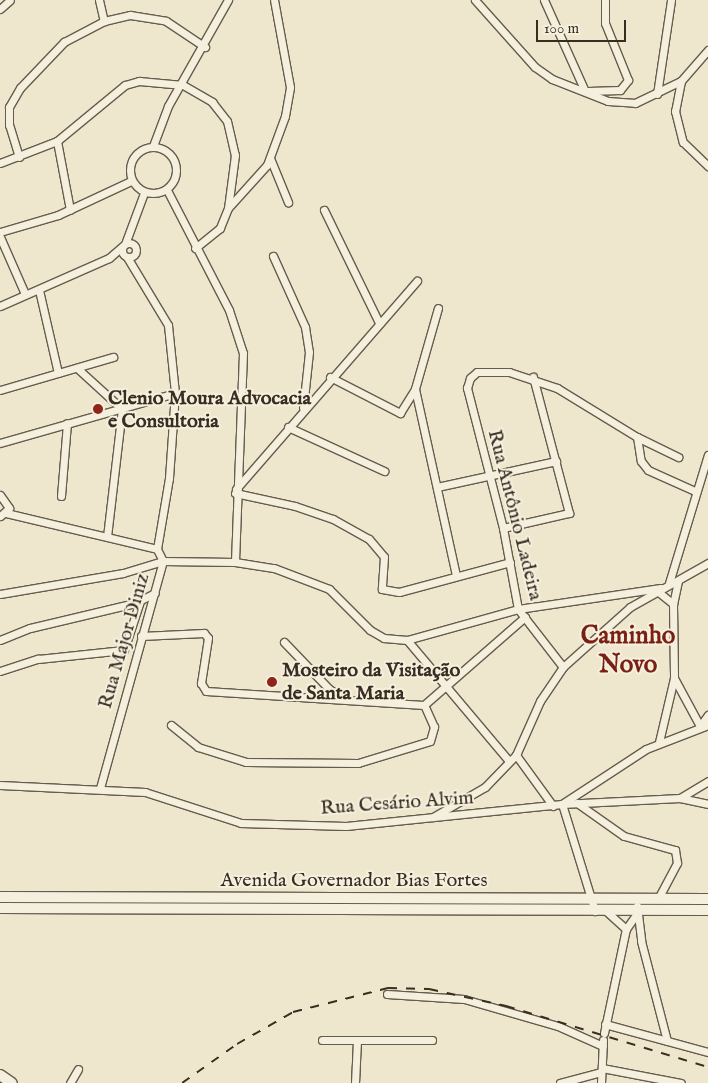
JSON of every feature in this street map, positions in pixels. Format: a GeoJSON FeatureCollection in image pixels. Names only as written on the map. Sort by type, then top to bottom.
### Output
{"type":"FeatureCollection","features":[{"type":"Feature","properties":{"kind":"main road","name":"Avenida Governador Bias Fortes"},"geometry":{"type":"LineString","coordinates":[[0,897],[246,896],[458,899],[708,899]]}},
{"type":"Feature","properties":{"kind":"main road"},"geometry":{"type":"LineString","coordinates":[[244,909],[250,905],[246,896]]}},
{"type":"Feature","properties":{"kind":"main road"},"geometry":{"type":"LineString","coordinates":[[263,909],[260,902],[265,897]]}},
{"type":"Feature","properties":{"kind":"main road"},"geometry":{"type":"LineString","coordinates":[[369,898],[369,910]]}},
{"type":"Feature","properties":{"kind":"main road"},"geometry":{"type":"LineString","coordinates":[[458,899],[458,910]]}},
{"type":"Feature","properties":{"kind":"main road","name":"Avenida Governador Bias Fortes"},"geometry":{"type":"LineString","coordinates":[[0,908],[637,912],[708,910]]}},
{"type":"Feature","properties":{"kind":"main road"},"geometry":{"type":"LineString","coordinates":[[0,1075],[12,1083]]}},
{"type":"Feature","properties":{"kind":"street"},"geometry":{"type":"LineString","coordinates":[[0,9],[10,0]]}},
{"type":"Feature","properties":{"kind":"street"},"geometry":{"type":"LineString","coordinates":[[99,0],[104,21]]}},
{"type":"Feature","properties":{"kind":"street"},"geometry":{"type":"LineString","coordinates":[[131,182],[132,158],[152,146],[168,106],[205,47],[228,0]]}},
{"type":"Feature","properties":{"kind":"street"},"geometry":{"type":"LineString","coordinates":[[228,208],[270,158],[290,87],[274,0]]}},
{"type":"Feature","properties":{"kind":"street"},"geometry":{"type":"LineString","coordinates":[[475,0],[535,67],[552,79],[586,90],[608,101],[634,103],[657,94],[681,81],[708,50]]}},
{"type":"Feature","properties":{"kind":"street"},"geometry":{"type":"LineString","coordinates":[[544,0],[586,90]]}},
{"type":"Feature","properties":{"kind":"street"},"geometry":{"type":"LineString","coordinates":[[586,90],[620,90],[628,80],[605,23],[605,0]]}},
{"type":"Feature","properties":{"kind":"street"},"geometry":{"type":"LineString","coordinates":[[657,94],[671,0]]}},
{"type":"Feature","properties":{"kind":"street"},"geometry":{"type":"LineString","coordinates":[[19,157],[9,125],[10,107],[20,88],[64,42],[104,21],[150,16],[166,21],[205,47]]}},
{"type":"Feature","properties":{"kind":"street"},"geometry":{"type":"LineString","coordinates":[[0,163],[57,141],[125,85],[139,81],[182,85],[212,102],[227,121],[235,155],[228,208],[220,228],[195,248]]}},
{"type":"Feature","properties":{"kind":"street"},"geometry":{"type":"LineString","coordinates":[[681,81],[675,98],[677,130],[683,142],[708,166]]}},
{"type":"Feature","properties":{"kind":"street"},"geometry":{"type":"LineString","coordinates":[[57,141],[70,210]]}},
{"type":"Feature","properties":{"kind":"street"},"geometry":{"type":"LineString","coordinates":[[131,182],[144,193],[167,190],[175,181],[174,157],[152,146]]}},
{"type":"Feature","properties":{"kind":"street"},"geometry":{"type":"LineString","coordinates":[[270,158],[288,202]]}},
{"type":"Feature","properties":{"kind":"street"},"geometry":{"type":"LineString","coordinates":[[0,232],[70,210],[131,182]]}},
{"type":"Feature","properties":{"kind":"street"},"geometry":{"type":"LineString","coordinates":[[167,190],[195,248],[229,310],[243,353],[235,491],[235,562]]}},
{"type":"Feature","properties":{"kind":"street"},"geometry":{"type":"LineString","coordinates":[[0,306],[109,258],[124,245],[135,227],[144,193]]}},
{"type":"Feature","properties":{"kind":"street"},"geometry":{"type":"LineString","coordinates":[[324,210],[379,323]]}},
{"type":"Feature","properties":{"kind":"street","name":"Rua Major Diniz"},"geometry":{"type":"LineString","coordinates":[[135,227],[138,271]]}},
{"type":"Feature","properties":{"kind":"street"},"geometry":{"type":"LineString","coordinates":[[0,237],[25,294]]}},
{"type":"Feature","properties":{"kind":"street"},"geometry":{"type":"LineString","coordinates":[[124,245],[135,249]]}},
{"type":"Feature","properties":{"kind":"street"},"geometry":{"type":"LineString","coordinates":[[124,245],[126,256]]}},
{"type":"Feature","properties":{"kind":"street"},"geometry":{"type":"LineString","coordinates":[[109,258],[126,256],[135,249]]}},
{"type":"Feature","properties":{"kind":"street","name":"Rua Major Diniz"},"geometry":{"type":"LineString","coordinates":[[100,788],[163,561],[157,549],[175,393],[168,325],[138,271],[126,256]]}},
{"type":"Feature","properties":{"kind":"street"},"geometry":{"type":"LineString","coordinates":[[273,256],[305,327],[309,352],[303,408]]}},
{"type":"Feature","properties":{"kind":"street"},"geometry":{"type":"LineString","coordinates":[[235,491],[303,408],[417,281]]}},
{"type":"Feature","properties":{"kind":"street"},"geometry":{"type":"LineString","coordinates":[[39,290],[58,373]]}},
{"type":"Feature","properties":{"kind":"street"},"geometry":{"type":"LineString","coordinates":[[330,377],[400,413],[415,389],[438,308]]}},
{"type":"Feature","properties":{"kind":"street"},"geometry":{"type":"LineString","coordinates":[[0,390],[113,357]]}},
{"type":"Feature","properties":{"kind":"street"},"geometry":{"type":"LineString","coordinates":[[77,368],[122,409]]}},
{"type":"Feature","properties":{"kind":"street","name":"Rua Antônio Ladeira"},"geometry":{"type":"LineString","coordinates":[[533,377],[477,372],[468,388],[488,476],[504,528],[518,608],[563,667]]}},
{"type":"Feature","properties":{"kind":"street"},"geometry":{"type":"LineString","coordinates":[[533,377],[637,438],[678,457]]}},
{"type":"Feature","properties":{"kind":"street"},"geometry":{"type":"LineString","coordinates":[[504,528],[569,513],[533,377]]}},
{"type":"Feature","properties":{"kind":"street"},"geometry":{"type":"LineString","coordinates":[[415,389],[456,575]]}},
{"type":"Feature","properties":{"kind":"street"},"geometry":{"type":"LineString","coordinates":[[0,443],[175,393]]}},
{"type":"Feature","properties":{"kind":"street"},"geometry":{"type":"LineString","coordinates":[[107,536],[122,409]]}},
{"type":"Feature","properties":{"kind":"street"},"geometry":{"type":"LineString","coordinates":[[60,496],[67,423]]}},
{"type":"Feature","properties":{"kind":"street"},"geometry":{"type":"LineString","coordinates":[[288,427],[384,471]]}},
{"type":"Feature","properties":{"kind":"street"},"geometry":{"type":"LineString","coordinates":[[637,438],[641,461],[648,470],[695,491]]}},
{"type":"Feature","properties":{"kind":"street"},"geometry":{"type":"LineString","coordinates":[[669,583],[695,491],[708,455]]}},
{"type":"Feature","properties":{"kind":"street"},"geometry":{"type":"LineString","coordinates":[[437,487],[556,460]]}},
{"type":"Feature","properties":{"kind":"street"},"geometry":{"type":"LineString","coordinates":[[235,491],[302,508],[369,539],[384,557],[382,589],[399,592],[456,575],[510,562]]}},
{"type":"Feature","properties":{"kind":"street"},"geometry":{"type":"LineString","coordinates":[[0,495],[7,500],[3,514],[107,536],[157,549]]}},
{"type":"Feature","properties":{"kind":"street"},"geometry":{"type":"LineString","coordinates":[[0,594],[123,573],[163,561],[235,562],[274,568],[329,589],[370,630],[384,638],[407,640],[518,608],[658,589]]}},
{"type":"Feature","properties":{"kind":"street"},"geometry":{"type":"LineString","coordinates":[[428,819],[485,787],[516,755],[540,701],[563,667],[630,606],[708,563]]}},
{"type":"Feature","properties":{"kind":"street"},"geometry":{"type":"LineString","coordinates":[[659,742],[674,678],[673,604],[678,581]]}},
{"type":"Feature","properties":{"kind":"street"},"geometry":{"type":"LineString","coordinates":[[658,589],[673,604]]}},
{"type":"Feature","properties":{"kind":"street"},"geometry":{"type":"LineString","coordinates":[[0,640],[30,628],[140,601],[155,593]]}},
{"type":"Feature","properties":{"kind":"street"},"geometry":{"type":"LineString","coordinates":[[0,671],[38,659],[124,650],[140,601]]}},
{"type":"Feature","properties":{"kind":"street"},"geometry":{"type":"LineString","coordinates":[[141,636],[204,633],[208,638],[201,683],[206,691],[424,705],[447,688],[525,617]]}},
{"type":"Feature","properties":{"kind":"street"},"geometry":{"type":"LineString","coordinates":[[407,640],[510,761]]}},
{"type":"Feature","properties":{"kind":"street"},"geometry":{"type":"LineString","coordinates":[[284,642],[329,689],[346,699]]}},
{"type":"Feature","properties":{"kind":"street"},"geometry":{"type":"LineString","coordinates":[[674,678],[700,726]]}},
{"type":"Feature","properties":{"kind":"street"},"geometry":{"type":"LineString","coordinates":[[171,725],[198,747],[246,762],[358,763],[430,741],[434,728],[424,705]]}},
{"type":"Feature","properties":{"kind":"street"},"geometry":{"type":"LineString","coordinates":[[700,726],[708,715]]}},
{"type":"Feature","properties":{"kind":"street"},"geometry":{"type":"LineString","coordinates":[[595,911],[562,804],[598,776],[659,742],[700,726],[708,725]]}},
{"type":"Feature","properties":{"kind":"street"},"geometry":{"type":"LineString","coordinates":[[516,755],[553,806]]}},
{"type":"Feature","properties":{"kind":"street"},"geometry":{"type":"LineString","coordinates":[[680,798],[708,781]]}},
{"type":"Feature","properties":{"kind":"street","name":"Rua Cesário Alvim"},"geometry":{"type":"LineString","coordinates":[[0,785],[100,788],[145,792],[241,822],[346,826],[562,804],[680,798]]}},
{"type":"Feature","properties":{"kind":"street"},"geometry":{"type":"LineString","coordinates":[[680,798],[708,804]]}},
{"type":"Feature","properties":{"kind":"street"},"geometry":{"type":"LineString","coordinates":[[577,803],[624,836],[675,850],[677,863],[658,898]]}},
{"type":"Feature","properties":{"kind":"street"},"geometry":{"type":"LineString","coordinates":[[636,899],[637,912],[667,1041]]}},
{"type":"Feature","properties":{"kind":"street"},"geometry":{"type":"LineString","coordinates":[[606,911],[626,930]]}},
{"type":"Feature","properties":{"kind":"street"},"geometry":{"type":"LineString","coordinates":[[601,1083],[605,1024],[626,930],[637,912]]}},
{"type":"Feature","properties":{"kind":"street"},"geometry":{"type":"LineString","coordinates":[[387,994],[464,999],[603,1040]]}},
{"type":"Feature","properties":{"kind":"street"},"geometry":{"type":"LineString","coordinates":[[605,1024],[708,1052]]}},
{"type":"Feature","properties":{"kind":"street"},"geometry":{"type":"LineString","coordinates":[[322,1040],[432,1040]]}},
{"type":"Feature","properties":{"kind":"street"},"geometry":{"type":"LineString","coordinates":[[354,1083],[357,1041]]}},
{"type":"Feature","properties":{"kind":"street"},"geometry":{"type":"LineString","coordinates":[[70,1083],[78,1069]]}},
{"type":"Feature","properties":{"kind":"street"},"geometry":{"type":"LineString","coordinates":[[560,1083],[602,1070],[681,1083]]}},
{"type":"Feature","properties":{"kind":"railway"},"geometry":{"type":"LineString","coordinates":[[182,1083],[237,1044],[293,1012],[388,988],[429,989],[506,1006],[708,1067]]}},
{"type":"Feature","properties":{"kind":"place","name":"Clenio Moura Advocacia e Consultoria"},"geometry":{"type":"Point","coordinates":[98,409]}},
{"type":"Feature","properties":{"kind":"place","name":"Mosteiro da Visitação de Santa Maria"},"geometry":{"type":"Point","coordinates":[272,682]}},
{"type":"Feature","properties":{"kind":"district","name":"Caminho Novo"},"geometry":{"type":"Point","coordinates":[628,652]}}]}
